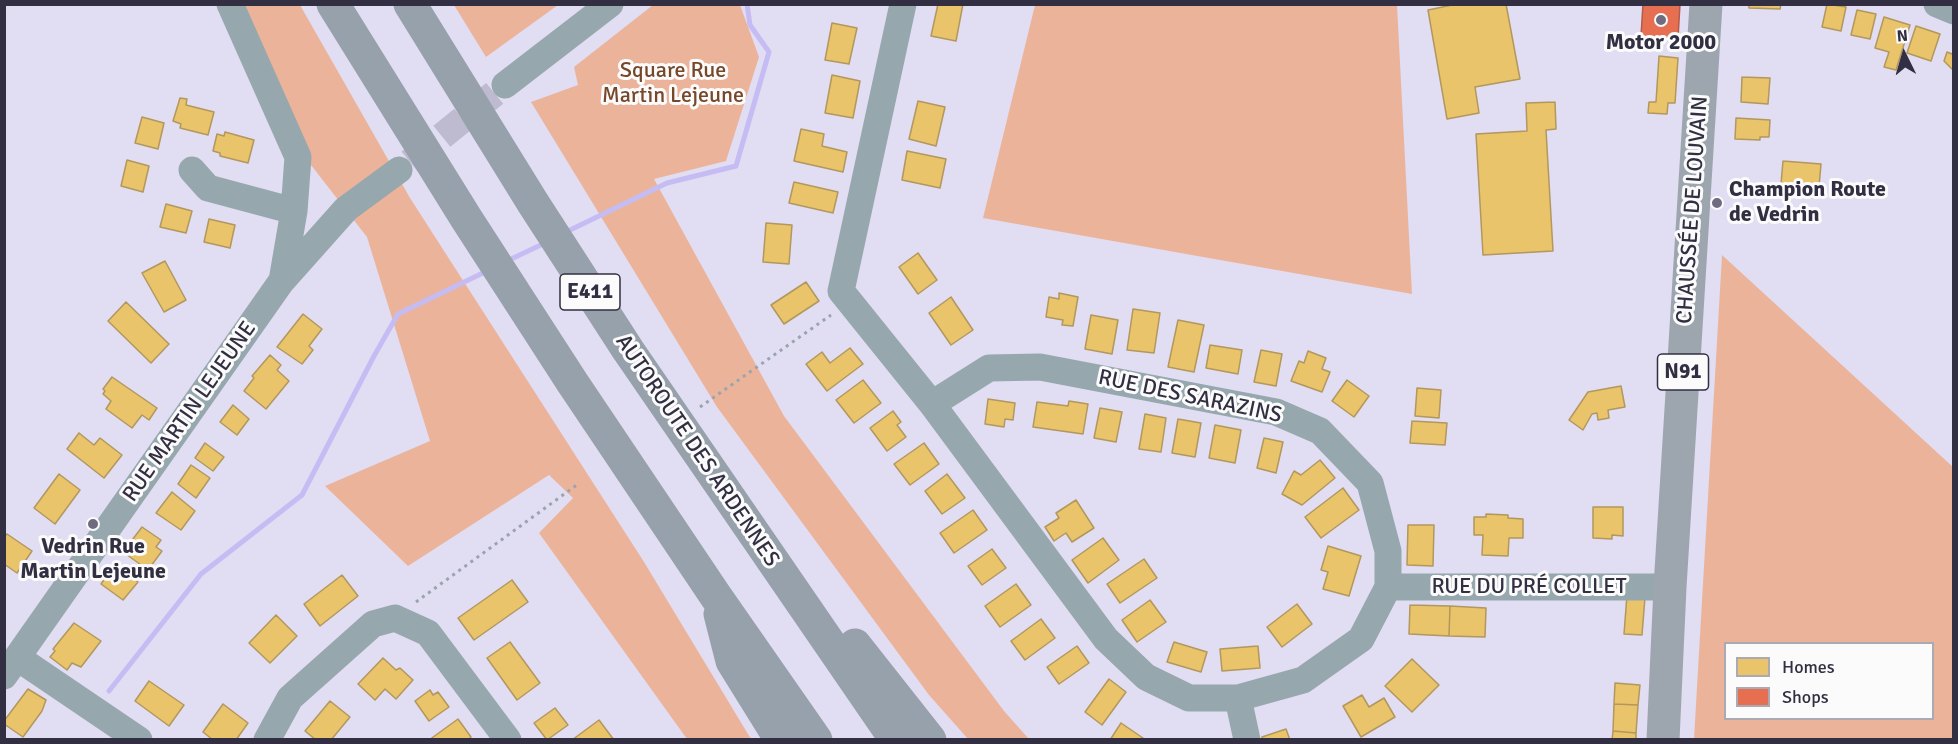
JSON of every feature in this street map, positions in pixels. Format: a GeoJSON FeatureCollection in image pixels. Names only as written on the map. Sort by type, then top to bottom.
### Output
{"type":"FeatureCollection","features":[{"type":"Feature","properties":{"kind":"highway","name":"E411"},"geometry":{"type":"LineString","coordinates":[[333,4],[465,218],[572,382],[816,740]]}},
{"type":"Feature","properties":{"kind":"highway","name":"AUTOROUTE DES ARDENNES"},"geometry":{"type":"LineString","coordinates":[[411,4],[532,203],[602,311],[896,740]]}},
{"type":"Feature","properties":{"kind":"highway"},"geometry":{"type":"LineString","coordinates":[[780,573],[829,612],[930,740]]}},
{"type":"Feature","properties":{"kind":"highway"},"geometry":{"type":"LineString","coordinates":[[715,595],[732,661],[781,740]]}},
{"type":"Feature","properties":{"kind":"main road","name":"CHAUSSÉE DE LOUVAIN"},"geometry":{"type":"LineString","coordinates":[[1663,740],[1670,587],[1706,4]]}},
{"type":"Feature","properties":{"kind":"street"},"geometry":{"type":"LineString","coordinates":[[230,4],[298,158],[294,211],[281,282]]}},
{"type":"Feature","properties":{"kind":"street"},"geometry":{"type":"LineString","coordinates":[[505,85],[610,4]]}},
{"type":"Feature","properties":{"kind":"street","name":"RUE DES SARAZINS"},"geometry":{"type":"LineString","coordinates":[[903,4],[841,291],[932,404],[1106,639],[1146,677],[1189,698],[1238,698],[1303,680],[1361,639],[1388,587],[1388,551],[1370,483],[1320,431],[1276,412],[1040,367],[989,368],[932,404]]}},
{"type":"Feature","properties":{"kind":"street"},"geometry":{"type":"LineString","coordinates":[[1937,4],[1953,11]]}},
{"type":"Feature","properties":{"kind":"street"},"geometry":{"type":"LineString","coordinates":[[192,170],[208,188],[294,211]]}},
{"type":"Feature","properties":{"kind":"street","name":"RUE MARTIN LEJEUNE"},"geometry":{"type":"LineString","coordinates":[[11,667],[281,282],[346,209],[399,170]]}},
{"type":"Feature","properties":{"kind":"street","name":"RUE DU PRÉ COLLET"},"geometry":{"type":"LineString","coordinates":[[1388,587],[1670,587]]}},
{"type":"Feature","properties":{"kind":"street"},"geometry":{"type":"LineString","coordinates":[[267,740],[290,698],[373,624],[395,618],[428,633],[508,740]]}},
{"type":"Feature","properties":{"kind":"street"},"geometry":{"type":"LineString","coordinates":[[11,667],[139,740]]}},
{"type":"Feature","properties":{"kind":"street"},"geometry":{"type":"LineString","coordinates":[[1238,698],[1247,740]]}},
{"type":"Feature","properties":{"kind":"path"},"geometry":{"type":"LineString","coordinates":[[700,407],[850,302]]}},
{"type":"Feature","properties":{"kind":"path"},"geometry":{"type":"LineString","coordinates":[[395,618],[578,484]]}},
{"type":"Feature","properties":{"kind":"green space"},"geometry":{"type":"Polygon","coordinates":[[[230,5],[300,5],[410,198],[644,562],[751,739],[687,739],[539,533],[573,498],[549,475],[408,566],[325,486],[430,441],[367,237],[304,156],[230,5]]]}},
{"type":"Feature","properties":{"kind":"green space"},"geometry":{"type":"Polygon","coordinates":[[[454,5],[558,5],[486,57],[454,5]]]}},
{"type":"Feature","properties":{"kind":"green space","name":"Square Rue Martin Lejeune"},"geometry":{"type":"Polygon","coordinates":[[[653,5],[740,5],[759,57],[726,161],[654,179],[784,416],[1004,711],[1029,739],[968,739],[929,695],[717,407],[531,102],[578,85],[574,67],[653,5]]]}},
{"type":"Feature","properties":{"kind":"green space"},"geometry":{"type":"Polygon","coordinates":[[[1035,5],[1397,5],[1412,294],[983,218],[1035,5]]]}},
{"type":"Feature","properties":{"kind":"green space"},"geometry":{"type":"Polygon","coordinates":[[[1722,255],[1953,467],[1953,739],[1694,739],[1722,255]]]}},
{"type":"Feature","properties":{"kind":"building: Homes"},"geometry":{"type":"Polygon","coordinates":[[[938,4],[963,4],[956,41],[931,36],[938,4]]]}},
{"type":"Feature","properties":{"kind":"building: Homes"},"geometry":{"type":"Polygon","coordinates":[[[1457,4],[1506,4],[1520,79],[1475,87],[1479,113],[1447,119],[1428,10],[1457,4]]]}},
{"type":"Feature","properties":{"kind":"building: Homes"},"geometry":{"type":"Polygon","coordinates":[[[1749,4],[1781,4],[1780,9],[1749,8],[1749,4]]]}},
{"type":"Feature","properties":{"kind":"building: Homes"},"geometry":{"type":"Polygon","coordinates":[[[1827,4],[1846,7],[1841,31],[1822,27],[1827,4]]]}},
{"type":"Feature","properties":{"kind":"building: Homes"},"geometry":{"type":"Polygon","coordinates":[[[1857,10],[1876,14],[1870,39],[1851,35],[1857,10]]]}},
{"type":"Feature","properties":{"kind":"building: Homes"},"geometry":{"type":"Polygon","coordinates":[[[1884,17],[1910,25],[1896,70],[1884,67],[1889,52],[1875,48],[1884,17]]]}},
{"type":"Feature","properties":{"kind":"building: Homes"},"geometry":{"type":"Polygon","coordinates":[[[832,23],[857,28],[849,64],[825,60],[832,23]]]}},
{"type":"Feature","properties":{"kind":"building: Homes"},"geometry":{"type":"Polygon","coordinates":[[[1916,26],[1940,34],[1931,61],[1907,53],[1916,26]]]}},
{"type":"Feature","properties":{"kind":"building: Homes"},"geometry":{"type":"Polygon","coordinates":[[[1954,50],[1954,71],[1944,61],[1947,52],[1952,54],[1954,50]]]}},
{"type":"Feature","properties":{"kind":"building: Homes"},"geometry":{"type":"Polygon","coordinates":[[[1659,56],[1678,58],[1675,103],[1668,103],[1667,114],[1648,113],[1649,102],[1656,102],[1659,56]]]}},
{"type":"Feature","properties":{"kind":"building: Homes"},"geometry":{"type":"Polygon","coordinates":[[[832,75],[860,81],[853,118],[825,113],[832,75]]]}},
{"type":"Feature","properties":{"kind":"building: Homes"},"geometry":{"type":"Polygon","coordinates":[[[1742,77],[1770,78],[1768,104],[1741,102],[1742,77]]]}},
{"type":"Feature","properties":{"kind":"building: Homes"},"geometry":{"type":"Polygon","coordinates":[[[180,98],[187,99],[186,105],[214,112],[208,135],[180,128],[181,124],[173,121],[180,98]]]}},
{"type":"Feature","properties":{"kind":"building: Homes"},"geometry":{"type":"Polygon","coordinates":[[[918,101],[945,107],[936,146],[909,139],[918,101]]]}},
{"type":"Feature","properties":{"kind":"building: Homes"},"geometry":{"type":"Polygon","coordinates":[[[1555,102],[1556,129],[1546,130],[1553,251],[1483,255],[1476,134],[1527,131],[1526,103],[1555,102]]]}},
{"type":"Feature","properties":{"kind":"building: Homes"},"geometry":{"type":"Polygon","coordinates":[[[142,117],[164,123],[158,149],[135,143],[142,117]]]}},
{"type":"Feature","properties":{"kind":"building: Homes"},"geometry":{"type":"Polygon","coordinates":[[[1736,118],[1770,120],[1769,137],[1760,137],[1760,140],[1735,139],[1736,118]]]}},
{"type":"Feature","properties":{"kind":"building: Homes"},"geometry":{"type":"Polygon","coordinates":[[[801,129],[824,134],[822,146],[847,152],[843,172],[794,161],[801,129]]]}},
{"type":"Feature","properties":{"kind":"building: Homes"},"geometry":{"type":"Polygon","coordinates":[[[225,132],[254,140],[248,163],[220,156],[220,153],[213,151],[217,134],[224,136],[225,132]]]}},
{"type":"Feature","properties":{"kind":"building: Homes"},"geometry":{"type":"Polygon","coordinates":[[[907,151],[946,159],[940,188],[902,180],[907,151]]]}},
{"type":"Feature","properties":{"kind":"building: Homes"},"geometry":{"type":"Polygon","coordinates":[[[127,160],[149,166],[143,192],[121,186],[127,160]]]}},
{"type":"Feature","properties":{"kind":"building: Homes"},"geometry":{"type":"Polygon","coordinates":[[[1783,161],[1821,164],[1818,198],[1780,195],[1783,161]]]}},
{"type":"Feature","properties":{"kind":"building: Homes"},"geometry":{"type":"Polygon","coordinates":[[[794,182],[838,192],[833,213],[789,203],[794,182]]]}},
{"type":"Feature","properties":{"kind":"building: Homes"},"geometry":{"type":"Polygon","coordinates":[[[166,204],[192,211],[186,233],[160,227],[166,204]]]}},
{"type":"Feature","properties":{"kind":"building: Homes"},"geometry":{"type":"Polygon","coordinates":[[[209,219],[235,225],[230,248],[204,242],[209,219]]]}},
{"type":"Feature","properties":{"kind":"building: Homes"},"geometry":{"type":"Polygon","coordinates":[[[766,223],[792,225],[789,264],[763,262],[766,223]]]}},
{"type":"Feature","properties":{"kind":"building: Homes"},"geometry":{"type":"Polygon","coordinates":[[[918,253],[937,280],[918,294],[899,267],[918,253]]]}},
{"type":"Feature","properties":{"kind":"building: Homes"},"geometry":{"type":"Polygon","coordinates":[[[165,261],[186,300],[164,312],[142,273],[165,261]]]}},
{"type":"Feature","properties":{"kind":"building: Homes"},"geometry":{"type":"Polygon","coordinates":[[[806,282],[819,301],[784,324],[771,305],[806,282]]]}},
{"type":"Feature","properties":{"kind":"building: Homes"},"geometry":{"type":"Polygon","coordinates":[[[1059,293],[1078,297],[1073,326],[1062,325],[1063,320],[1046,317],[1049,297],[1059,299],[1059,293]]]}},
{"type":"Feature","properties":{"kind":"building: Homes"},"geometry":{"type":"Polygon","coordinates":[[[951,297],[973,330],[951,345],[929,313],[951,297]]]}},
{"type":"Feature","properties":{"kind":"building: Homes"},"geometry":{"type":"Polygon","coordinates":[[[126,302],[169,344],[151,363],[108,321],[126,302]]]}},
{"type":"Feature","properties":{"kind":"building: Homes"},"geometry":{"type":"Polygon","coordinates":[[[1133,309],[1160,313],[1154,353],[1127,350],[1133,309]]]}},
{"type":"Feature","properties":{"kind":"building: Homes"},"geometry":{"type":"Polygon","coordinates":[[[303,314],[322,329],[309,346],[313,350],[302,364],[277,347],[303,314]]]}},
{"type":"Feature","properties":{"kind":"building: Homes"},"geometry":{"type":"Polygon","coordinates":[[[1091,315],[1118,320],[1112,354],[1085,349],[1091,315]]]}},
{"type":"Feature","properties":{"kind":"building: Homes"},"geometry":{"type":"Polygon","coordinates":[[[1178,320],[1204,325],[1194,372],[1168,367],[1178,320]]]}},
{"type":"Feature","properties":{"kind":"building: Homes"},"geometry":{"type":"Polygon","coordinates":[[[1210,345],[1242,350],[1238,374],[1206,368],[1210,345]]]}},
{"type":"Feature","properties":{"kind":"building: Homes"},"geometry":{"type":"Polygon","coordinates":[[[850,348],[863,364],[827,391],[806,364],[822,352],[830,363],[850,348]]]}},
{"type":"Feature","properties":{"kind":"building: Homes"},"geometry":{"type":"Polygon","coordinates":[[[1261,350],[1282,354],[1276,386],[1254,382],[1261,350]]]}},
{"type":"Feature","properties":{"kind":"building: Homes"},"geometry":{"type":"Polygon","coordinates":[[[1308,351],[1326,358],[1322,369],[1330,372],[1322,392],[1291,381],[1299,361],[1304,363],[1308,351]]]}},
{"type":"Feature","properties":{"kind":"building: Homes"},"geometry":{"type":"Polygon","coordinates":[[[270,355],[281,365],[277,370],[289,381],[266,409],[244,391],[254,378],[252,376],[270,355]]]}},
{"type":"Feature","properties":{"kind":"building: Homes"},"geometry":{"type":"Polygon","coordinates":[[[112,377],[157,408],[149,420],[142,415],[132,428],[106,409],[111,401],[103,394],[105,391],[103,389],[112,377]]]}},
{"type":"Feature","properties":{"kind":"building: Homes"},"geometry":{"type":"Polygon","coordinates":[[[863,380],[881,403],[854,423],[836,400],[863,380]]]}},
{"type":"Feature","properties":{"kind":"building: Homes"},"geometry":{"type":"Polygon","coordinates":[[[1347,380],[1369,396],[1354,417],[1332,401],[1347,380]]]}},
{"type":"Feature","properties":{"kind":"building: Homes"},"geometry":{"type":"Polygon","coordinates":[[[1621,386],[1625,407],[1608,410],[1609,418],[1598,420],[1597,413],[1592,414],[1583,430],[1569,420],[1588,392],[1621,386]]]}},
{"type":"Feature","properties":{"kind":"building: Homes"},"geometry":{"type":"Polygon","coordinates":[[[1417,388],[1441,390],[1439,418],[1415,416],[1417,388]]]}},
{"type":"Feature","properties":{"kind":"building: Homes"},"geometry":{"type":"Polygon","coordinates":[[[988,399],[1015,403],[1013,420],[1005,419],[1004,427],[985,424],[988,399]]]}},
{"type":"Feature","properties":{"kind":"building: Homes"},"geometry":{"type":"Polygon","coordinates":[[[1069,401],[1088,404],[1083,434],[1033,427],[1037,402],[1068,406],[1069,401]]]}},
{"type":"Feature","properties":{"kind":"building: Homes"},"geometry":{"type":"Polygon","coordinates":[[[233,405],[249,419],[237,435],[220,422],[233,405]]]}},
{"type":"Feature","properties":{"kind":"building: Homes"},"geometry":{"type":"Polygon","coordinates":[[[1100,408],[1122,412],[1116,442],[1094,438],[1100,408]]]}},
{"type":"Feature","properties":{"kind":"building: Homes"},"geometry":{"type":"Polygon","coordinates":[[[893,411],[901,422],[897,425],[906,437],[887,451],[870,428],[893,411]]]}},
{"type":"Feature","properties":{"kind":"building: Homes"},"geometry":{"type":"Polygon","coordinates":[[[1145,414],[1166,418],[1161,452],[1139,449],[1145,414]]]}},
{"type":"Feature","properties":{"kind":"building: Homes"},"geometry":{"type":"Polygon","coordinates":[[[1178,419],[1201,423],[1195,457],[1172,453],[1178,419]]]}},
{"type":"Feature","properties":{"kind":"building: Homes"},"geometry":{"type":"Polygon","coordinates":[[[1412,421],[1447,423],[1445,445],[1410,443],[1412,421]]]}},
{"type":"Feature","properties":{"kind":"building: Homes"},"geometry":{"type":"Polygon","coordinates":[[[1215,425],[1241,430],[1235,463],[1209,458],[1215,425]]]}},
{"type":"Feature","properties":{"kind":"building: Homes"},"geometry":{"type":"Polygon","coordinates":[[[79,433],[94,445],[100,438],[122,455],[104,478],[67,449],[79,433]]]}},
{"type":"Feature","properties":{"kind":"building: Homes"},"geometry":{"type":"Polygon","coordinates":[[[1264,438],[1283,442],[1276,473],[1257,468],[1264,438]]]}},
{"type":"Feature","properties":{"kind":"building: Homes"},"geometry":{"type":"Polygon","coordinates":[[[205,443],[224,457],[213,471],[195,458],[205,443]]]}},
{"type":"Feature","properties":{"kind":"building: Homes"},"geometry":{"type":"Polygon","coordinates":[[[924,443],[939,464],[910,485],[894,464],[924,443]]]}},
{"type":"Feature","properties":{"kind":"building: Homes"},"geometry":{"type":"Polygon","coordinates":[[[1320,460],[1335,478],[1302,505],[1282,494],[1294,471],[1301,475],[1320,460]]]}},
{"type":"Feature","properties":{"kind":"building: Homes"},"geometry":{"type":"Polygon","coordinates":[[[191,465],[210,478],[196,498],[178,484],[191,465]]]}},
{"type":"Feature","properties":{"kind":"building: Homes"},"geometry":{"type":"Polygon","coordinates":[[[59,474],[80,490],[55,524],[34,508],[59,474]]]}},
{"type":"Feature","properties":{"kind":"building: Homes"},"geometry":{"type":"Polygon","coordinates":[[[947,474],[965,498],[942,514],[925,491],[947,474]]]}},
{"type":"Feature","properties":{"kind":"building: Homes"},"geometry":{"type":"Polygon","coordinates":[[[1343,488],[1359,510],[1321,538],[1305,517],[1343,488]]]}},
{"type":"Feature","properties":{"kind":"building: Homes"},"geometry":{"type":"Polygon","coordinates":[[[172,492],[195,511],[181,530],[156,513],[172,492]]]}},
{"type":"Feature","properties":{"kind":"building: Homes"},"geometry":{"type":"Polygon","coordinates":[[[1076,500],[1094,528],[1072,542],[1066,533],[1054,541],[1045,527],[1059,518],[1056,513],[1076,500]]]}},
{"type":"Feature","properties":{"kind":"building: Homes"},"geometry":{"type":"Polygon","coordinates":[[[1593,507],[1623,507],[1623,536],[1612,535],[1612,539],[1593,538],[1593,507]]]}},
{"type":"Feature","properties":{"kind":"building: Homes"},"geometry":{"type":"Polygon","coordinates":[[[973,510],[987,530],[954,553],[940,533],[973,510]]]}},
{"type":"Feature","properties":{"kind":"building: Homes"},"geometry":{"type":"Polygon","coordinates":[[[1486,514],[1508,515],[1508,518],[1523,519],[1523,538],[1509,538],[1508,556],[1482,555],[1483,535],[1474,535],[1474,517],[1486,517],[1486,514]]]}},
{"type":"Feature","properties":{"kind":"building: Homes"},"geometry":{"type":"Polygon","coordinates":[[[1408,525],[1434,525],[1433,566],[1407,565],[1408,525]]]}},
{"type":"Feature","properties":{"kind":"building: Homes"},"geometry":{"type":"Polygon","coordinates":[[[142,527],[161,540],[156,547],[162,551],[148,570],[123,552],[142,527]]]}},
{"type":"Feature","properties":{"kind":"building: Homes"},"geometry":{"type":"Polygon","coordinates":[[[7,534],[32,551],[17,573],[4,564],[4,537],[7,534]]]}},
{"type":"Feature","properties":{"kind":"building: Homes"},"geometry":{"type":"Polygon","coordinates":[[[1103,538],[1119,560],[1088,583],[1072,560],[1103,538]]]}},
{"type":"Feature","properties":{"kind":"building: Homes"},"geometry":{"type":"Polygon","coordinates":[[[1328,546],[1361,556],[1349,596],[1323,589],[1328,572],[1321,570],[1328,546]]]}},
{"type":"Feature","properties":{"kind":"building: Homes"},"geometry":{"type":"Polygon","coordinates":[[[992,549],[1006,568],[982,585],[968,566],[992,549]]]}},
{"type":"Feature","properties":{"kind":"building: Homes"},"geometry":{"type":"Polygon","coordinates":[[[1144,559],[1157,578],[1120,603],[1107,584],[1144,559]]]}},
{"type":"Feature","properties":{"kind":"building: Homes"},"geometry":{"type":"Polygon","coordinates":[[[115,564],[138,582],[123,600],[101,584],[115,564]]]}},
{"type":"Feature","properties":{"kind":"building: Homes"},"geometry":{"type":"Polygon","coordinates":[[[342,575],[358,596],[320,626],[304,604],[342,575]]]}},
{"type":"Feature","properties":{"kind":"building: Homes"},"geometry":{"type":"Polygon","coordinates":[[[512,580],[528,602],[474,640],[458,618],[512,580]]]}},
{"type":"Feature","properties":{"kind":"building: Homes"},"geometry":{"type":"Polygon","coordinates":[[[1016,584],[1031,605],[1000,627],[985,606],[1016,584]]]}},
{"type":"Feature","properties":{"kind":"building: Homes"},"geometry":{"type":"Polygon","coordinates":[[[1627,595],[1645,597],[1642,635],[1624,634],[1627,595]]]}},
{"type":"Feature","properties":{"kind":"building: Homes"},"geometry":{"type":"Polygon","coordinates":[[[1150,600],[1166,622],[1137,642],[1122,620],[1150,600]]]}},
{"type":"Feature","properties":{"kind":"building: Homes"},"geometry":{"type":"Polygon","coordinates":[[[1297,604],[1312,624],[1282,647],[1267,627],[1297,604]]]}},
{"type":"Feature","properties":{"kind":"building: Homes"},"geometry":{"type":"Polygon","coordinates":[[[1410,605],[1450,606],[1449,636],[1409,634],[1410,605]]]}},
{"type":"Feature","properties":{"kind":"building: Homes"},"geometry":{"type":"Polygon","coordinates":[[[1450,606],[1486,608],[1485,637],[1449,636],[1450,606]]]}},
{"type":"Feature","properties":{"kind":"building: Homes"},"geometry":{"type":"Polygon","coordinates":[[[276,615],[297,636],[270,663],[249,643],[276,615]]]}},
{"type":"Feature","properties":{"kind":"building: Homes"},"geometry":{"type":"Polygon","coordinates":[[[1041,619],[1055,638],[1025,660],[1011,641],[1041,619]]]}},
{"type":"Feature","properties":{"kind":"building: Homes"},"geometry":{"type":"Polygon","coordinates":[[[74,623],[101,641],[81,667],[72,663],[67,670],[50,657],[55,651],[53,649],[74,623]]]}},
{"type":"Feature","properties":{"kind":"building: Homes"},"geometry":{"type":"Polygon","coordinates":[[[510,642],[540,683],[517,700],[487,658],[510,642]]]}},
{"type":"Feature","properties":{"kind":"building: Homes"},"geometry":{"type":"Polygon","coordinates":[[[1174,642],[1207,652],[1201,672],[1167,662],[1174,642]]]}},
{"type":"Feature","properties":{"kind":"building: Homes"},"geometry":{"type":"Polygon","coordinates":[[[1077,646],[1089,663],[1059,684],[1047,667],[1077,646]]]}},
{"type":"Feature","properties":{"kind":"building: Homes"},"geometry":{"type":"Polygon","coordinates":[[[1258,646],[1260,668],[1222,671],[1220,649],[1258,646]]]}},
{"type":"Feature","properties":{"kind":"building: Homes"},"geometry":{"type":"Polygon","coordinates":[[[383,658],[396,670],[400,668],[413,680],[396,699],[385,689],[375,700],[358,684],[383,658]]]}},
{"type":"Feature","properties":{"kind":"building: Homes"},"geometry":{"type":"Polygon","coordinates":[[[1412,659],[1439,685],[1412,712],[1385,686],[1412,659]]]}},
{"type":"Feature","properties":{"kind":"building: Homes"},"geometry":{"type":"Polygon","coordinates":[[[1109,679],[1126,692],[1102,725],[1085,712],[1109,679]]]}},
{"type":"Feature","properties":{"kind":"building: Homes"},"geometry":{"type":"Polygon","coordinates":[[[149,681],[184,705],[169,726],[135,701],[149,681]]]}},
{"type":"Feature","properties":{"kind":"building: Homes"},"geometry":{"type":"Polygon","coordinates":[[[1615,683],[1640,685],[1638,705],[1614,704],[1615,683]]]}},
{"type":"Feature","properties":{"kind":"building: Homes"},"geometry":{"type":"Polygon","coordinates":[[[28,689],[46,700],[42,711],[23,737],[4,724],[4,721],[28,689]]]}},
{"type":"Feature","properties":{"kind":"building: Homes"},"geometry":{"type":"Polygon","coordinates":[[[430,690],[433,695],[438,692],[449,707],[429,721],[415,701],[430,690]]]}},
{"type":"Feature","properties":{"kind":"building: Homes"},"geometry":{"type":"Polygon","coordinates":[[[1362,695],[1369,707],[1384,698],[1395,717],[1361,737],[1343,706],[1362,695]]]}},
{"type":"Feature","properties":{"kind":"building: Homes"},"geometry":{"type":"Polygon","coordinates":[[[330,701],[350,717],[331,740],[316,740],[305,731],[330,701]]]}},
{"type":"Feature","properties":{"kind":"building: Homes"},"geometry":{"type":"Polygon","coordinates":[[[223,704],[248,723],[236,740],[213,740],[203,732],[223,704]]]}},
{"type":"Feature","properties":{"kind":"building: Homes"},"geometry":{"type":"Polygon","coordinates":[[[1614,704],[1638,705],[1636,733],[1613,731],[1614,704]]]}},
{"type":"Feature","properties":{"kind":"building: Homes"},"geometry":{"type":"Polygon","coordinates":[[[555,708],[568,725],[547,740],[534,723],[555,708]]]}},
{"type":"Feature","properties":{"kind":"building: Homes"},"geometry":{"type":"Polygon","coordinates":[[[458,719],[471,737],[468,740],[429,740],[458,719]]]}},
{"type":"Feature","properties":{"kind":"building: Homes"},"geometry":{"type":"Polygon","coordinates":[[[599,720],[614,740],[572,740],[599,720]]]}},
{"type":"Feature","properties":{"kind":"building: Homes"},"geometry":{"type":"Polygon","coordinates":[[[1121,723],[1143,738],[1142,740],[1110,740],[1121,723]]]}},
{"type":"Feature","properties":{"kind":"building: Homes"},"geometry":{"type":"Polygon","coordinates":[[[1286,729],[1290,740],[1263,740],[1262,737],[1286,729]]]}},
{"type":"Feature","properties":{"kind":"building: Homes"},"geometry":{"type":"Polygon","coordinates":[[[1613,731],[1636,733],[1636,740],[1612,740],[1613,731]]]}},
{"type":"Feature","properties":{"kind":"building: Shops","name":"Motor 2000"},"geometry":{"type":"Polygon","coordinates":[[[1643,4],[1680,4],[1678,38],[1641,36],[1643,4]]]}},
{"type":"Feature","properties":{"kind":"waterway"},"geometry":{"type":"LineString","coordinates":[[566,232],[667,183],[736,166],[769,52],[750,25],[747,4]]}},
{"type":"Feature","properties":{"kind":"waterway"},"geometry":{"type":"LineString","coordinates":[[507,261],[547,242]]}},
{"type":"Feature","properties":{"kind":"waterway"},"geometry":{"type":"LineString","coordinates":[[109,691],[201,574],[302,495],[398,314],[487,271]]}},
{"type":"Feature","properties":{"kind":"tunnel"},"geometry":{"type":"LineString","coordinates":[[410,162],[505,85]]}},
{"type":"Feature","properties":{"kind":"place","name":"Motor 2000"},"geometry":{"type":"Point","coordinates":[1661,20]}},
{"type":"Feature","properties":{"kind":"place","name":"Champion Route de Vedrin"},"geometry":{"type":"Point","coordinates":[1717,203]}},
{"type":"Feature","properties":{"kind":"place","name":"Vedrin Rue Martin Lejeune"},"geometry":{"type":"Point","coordinates":[93,524]}}]}
